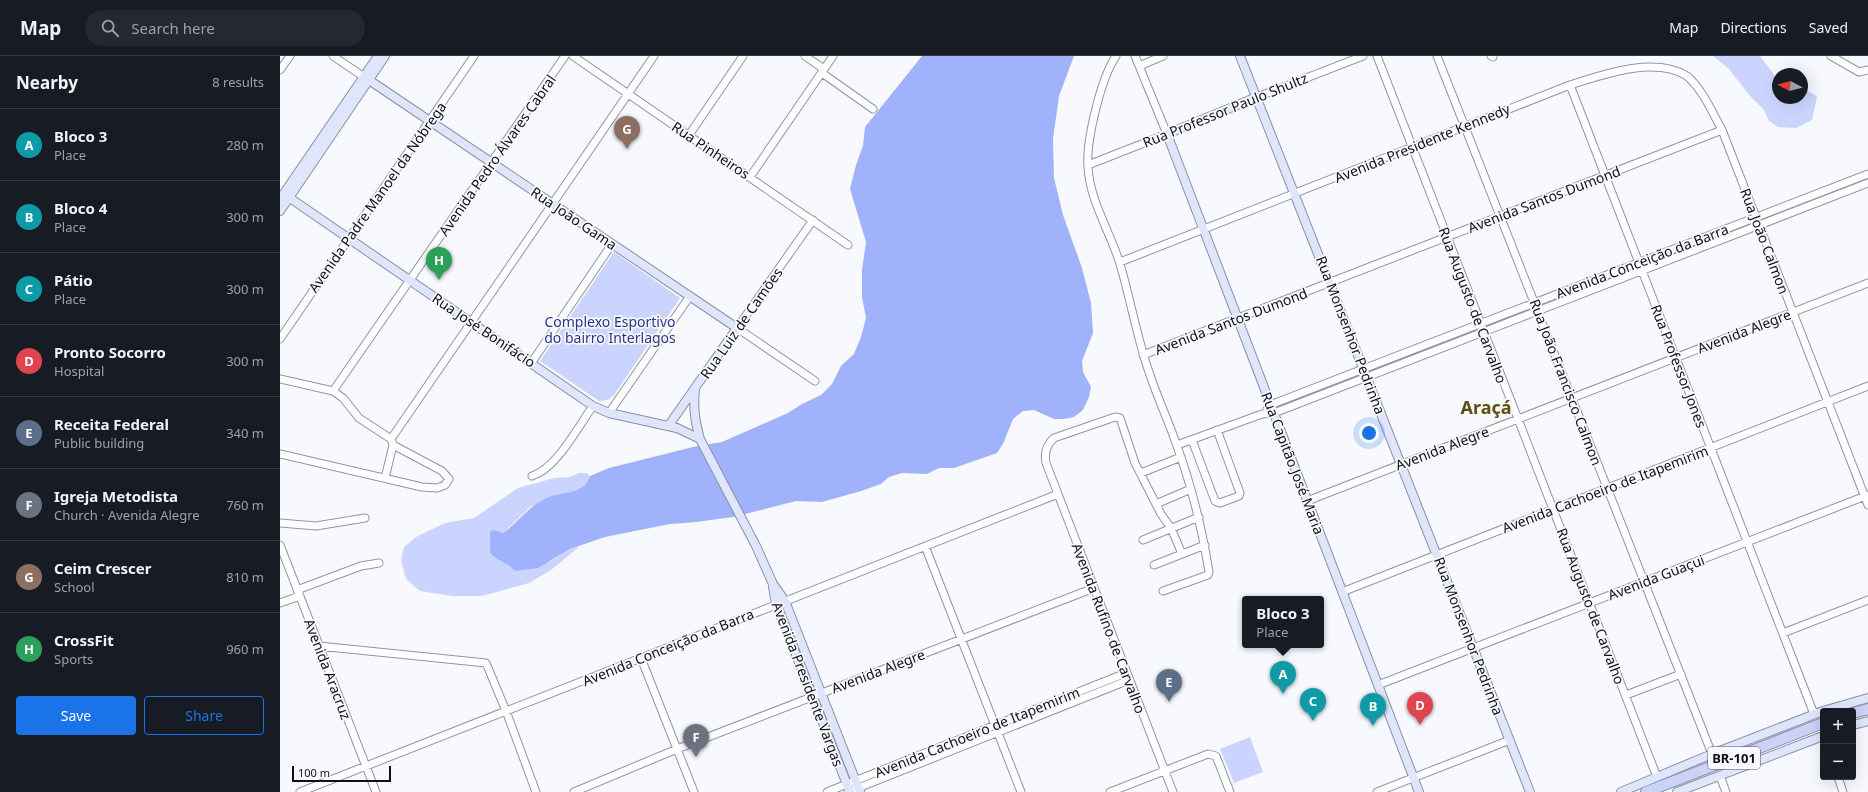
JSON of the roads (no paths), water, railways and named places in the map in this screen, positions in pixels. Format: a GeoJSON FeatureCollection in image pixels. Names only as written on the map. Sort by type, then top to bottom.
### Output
{"type":"FeatureCollection","features":[{"type":"Feature","properties":{"kind":"highway"},"geometry":{"type":"LineString","coordinates":[[1856,712],[1868,708]]}},
{"type":"Feature","properties":{"kind":"highway","name":"BR-101"},"geometry":{"type":"LineString","coordinates":[[1646,792],[1820,724]]}},
{"type":"Feature","properties":{"kind":"main road"},"geometry":{"type":"LineString","coordinates":[[366,79],[378,56]]}},
{"type":"Feature","properties":{"kind":"main road"},"geometry":{"type":"LineString","coordinates":[[280,211],[283,195],[366,79],[386,56]]}},
{"type":"Feature","properties":{"kind":"main road","name":"Rua Monsenhor Pedrinha"},"geometry":{"type":"LineString","coordinates":[[1240,56],[1530,792]]}},
{"type":"Feature","properties":{"kind":"main road","name":"Rua João Gama"},"geometry":{"type":"LineString","coordinates":[[366,79],[737,328]]}},
{"type":"Feature","properties":{"kind":"main road","name":"Rua Professor Paulo Shultz"},"geometry":{"type":"LineString","coordinates":[[1167,134],[1257,97]]}},
{"type":"Feature","properties":{"kind":"main road","name":"Rua Capitão José Maria"},"geometry":{"type":"LineString","coordinates":[[1167,134],[1418,792]]}},
{"type":"Feature","properties":{"kind":"main road","name":"Rua José Bonifácio"},"geometry":{"type":"LineString","coordinates":[[283,195],[532,362],[593,406],[609,413],[669,426],[702,441]]}},
{"type":"Feature","properties":{"kind":"main road","name":"Rua Luiz de Camões"},"geometry":{"type":"LineString","coordinates":[[669,426],[737,328]]}},
{"type":"Feature","properties":{"kind":"main road"},"geometry":{"type":"LineString","coordinates":[[695,388],[693,406],[694,420],[702,441],[756,546],[773,584]]}},
{"type":"Feature","properties":{"kind":"main road","name":"Avenida Presidente Vargas"},"geometry":{"type":"LineString","coordinates":[[773,584],[785,601],[858,787]]}},
{"type":"Feature","properties":{"kind":"main road","name":"Avenida Presidente Vargas"},"geometry":{"type":"LineString","coordinates":[[773,584],[776,604],[849,790]]}},
{"type":"Feature","properties":{"kind":"main road"},"geometry":{"type":"LineString","coordinates":[[1833,708],[1868,698]]}},
{"type":"Feature","properties":{"kind":"main road"},"geometry":{"type":"LineString","coordinates":[[1621,792],[1712,754],[1820,712]]}},
{"type":"Feature","properties":{"kind":"main road"},"geometry":{"type":"LineString","coordinates":[[1856,724],[1868,721]]}},
{"type":"Feature","properties":{"kind":"main road"},"geometry":{"type":"LineString","coordinates":[[1677,792],[1820,738]]}},
{"type":"Feature","properties":{"kind":"street"},"geometry":{"type":"LineString","coordinates":[[280,70],[290,56]]}},
{"type":"Feature","properties":{"kind":"street","name":"Rua João Gama"},"geometry":{"type":"LineString","coordinates":[[333,56],[366,79]]}},
{"type":"Feature","properties":{"kind":"street","name":"Avenida Padre Manoel da Nóbrega"},"geometry":{"type":"LineString","coordinates":[[280,339],[474,56]]}},
{"type":"Feature","properties":{"kind":"street","name":"Avenida Pedro Álvares Cabral"},"geometry":{"type":"LineString","coordinates":[[333,391],[565,56]]}},
{"type":"Feature","properties":{"kind":"street","name":"Rua Pinheiros"},"geometry":{"type":"LineString","coordinates":[[573,56],[848,245]]}},
{"type":"Feature","properties":{"kind":"street"},"geometry":{"type":"LineString","coordinates":[[385,478],[392,442],[552,204],[654,56]]}},
{"type":"Feature","properties":{"kind":"street"},"geometry":{"type":"LineString","coordinates":[[689,135],[743,56]]}},
{"type":"Feature","properties":{"kind":"street"},"geometry":{"type":"LineString","coordinates":[[805,56],[873,109]]}},
{"type":"Feature","properties":{"kind":"street"},"geometry":{"type":"LineString","coordinates":[[750,177],[833,56]]}},
{"type":"Feature","properties":{"kind":"street"},"geometry":{"type":"LineString","coordinates":[[1116,56],[1096,111],[1090,138],[1088,165],[1091,187],[1097,208],[1120,262],[1143,355],[1177,445],[1191,489],[1199,517],[1209,573],[1163,591]]}},
{"type":"Feature","properties":{"kind":"street"},"geometry":{"type":"LineString","coordinates":[[1135,56],[1167,134]]}},
{"type":"Feature","properties":{"kind":"street"},"geometry":{"type":"LineString","coordinates":[[1139,66],[1163,56]]}},
{"type":"Feature","properties":{"kind":"street","name":"Rua Professor Paulo Shultz"},"geometry":{"type":"LineString","coordinates":[[1257,97],[1363,56]]}},
{"type":"Feature","properties":{"kind":"street","name":"Rua Augusto de Carvalho"},"geometry":{"type":"LineString","coordinates":[[1377,56],[1658,777]]}},
{"type":"Feature","properties":{"kind":"street","name":"Rua João Francisco Calmon"},"geometry":{"type":"LineString","coordinates":[[1437,56],[1712,754]]}},
{"type":"Feature","properties":{"kind":"street"},"geometry":{"type":"LineString","coordinates":[[1831,56],[1859,72],[1868,70]]}},
{"type":"Feature","properties":{"kind":"street","name":"Avenida Presidente Kennedy"},"geometry":{"type":"LineString","coordinates":[[1120,262],[1570,85],[1639,64],[1657,64],[1672,67],[1687,76],[1699,90],[1712,112]]}},
{"type":"Feature","properties":{"kind":"street","name":"Rua Professor Jones"},"geometry":{"type":"LineString","coordinates":[[1570,85],[1814,714]]}},
{"type":"Feature","properties":{"kind":"street","name":"Rua João Calmon"},"geometry":{"type":"LineString","coordinates":[[1712,112],[1722,130],[1755,218],[1866,495],[1868,505]]}},
{"type":"Feature","properties":{"kind":"street","name":"Avenida Santos Dumond"},"geometry":{"type":"LineString","coordinates":[[1143,355],[1722,130]]}},
{"type":"Feature","properties":{"kind":"street","name":"Rua Professor Paulo Shultz"},"geometry":{"type":"LineString","coordinates":[[1088,165],[1167,134]]}},
{"type":"Feature","properties":{"kind":"street","name":"Avenida Conceição da Barra"},"geometry":{"type":"LineString","coordinates":[[1366,373],[1481,324],[1868,174]]}},
{"type":"Feature","properties":{"kind":"street","name":"Avenida Conceição da Barra"},"geometry":{"type":"LineString","coordinates":[[1177,445],[1262,414],[1366,373],[1484,332],[1868,183]]}},
{"type":"Feature","properties":{"kind":"street","name":"Rua Luiz de Camões"},"geometry":{"type":"LineString","coordinates":[[737,328],[813,220]]}},
{"type":"Feature","properties":{"kind":"street"},"geometry":{"type":"LineString","coordinates":[[532,362],[612,244]]}},
{"type":"Feature","properties":{"kind":"street","name":"Avenida Alegre"},"geometry":{"type":"LineString","coordinates":[[1307,501],[1868,283]]}},
{"type":"Feature","properties":{"kind":"street"},"geometry":{"type":"LineString","coordinates":[[609,413],[690,296]]}},
{"type":"Feature","properties":{"kind":"street","name":"Rua João Gama"},"geometry":{"type":"LineString","coordinates":[[737,328],[815,381]]}},
{"type":"Feature","properties":{"kind":"street"},"geometry":{"type":"LineString","coordinates":[[280,379],[333,391],[343,398],[359,418],[392,442],[442,471],[448,476],[448,482],[437,488],[422,487],[280,454]]}},
{"type":"Feature","properties":{"kind":"street","name":"Avenida Cachoeiro de Itapemirim"},"geometry":{"type":"LineString","coordinates":[[1342,592],[1868,386]]}},
{"type":"Feature","properties":{"kind":"street"},"geometry":{"type":"LineString","coordinates":[[532,476],[540,473],[556,459],[593,406]]}},
{"type":"Feature","properties":{"kind":"street","name":"Avenida Rufino de Carvalho"},"geometry":{"type":"LineString","coordinates":[[1141,473],[1134,458],[1122,420],[1118,417],[1054,438],[1046,448],[1046,463],[1173,792]]}},
{"type":"Feature","properties":{"kind":"street"},"geometry":{"type":"LineString","coordinates":[[1192,440],[1216,502],[1220,503],[1238,496],[1240,491],[1217,430]]}},
{"type":"Feature","properties":{"kind":"street"},"geometry":{"type":"LineString","coordinates":[[1181,457],[1141,473],[1161,514],[1171,528],[1182,554]]}},
{"type":"Feature","properties":{"kind":"street"},"geometry":{"type":"LineString","coordinates":[[1156,504],[1191,489]]}},
{"type":"Feature","properties":{"kind":"street","name":"Avenida Conceição da Barra"},"geometry":{"type":"LineString","coordinates":[[300,792],[1058,494]]}},
{"type":"Feature","properties":{"kind":"street","name":"Avenida Guaçui"},"geometry":{"type":"LineString","coordinates":[[1378,685],[1866,495]]}},
{"type":"Feature","properties":{"kind":"street"},"geometry":{"type":"LineString","coordinates":[[1142,540],[1199,517]]}},
{"type":"Feature","properties":{"kind":"street"},"geometry":{"type":"LineString","coordinates":[[280,523],[316,526],[365,518]]}},
{"type":"Feature","properties":{"kind":"street","name":"Avenida Aracruz"},"geometry":{"type":"LineString","coordinates":[[280,545],[376,792]]}},
{"type":"Feature","properties":{"kind":"street"},"geometry":{"type":"LineString","coordinates":[[1154,565],[1204,545]]}},
{"type":"Feature","properties":{"kind":"street"},"geometry":{"type":"LineString","coordinates":[[925,546],[1021,792]]}},
{"type":"Feature","properties":{"kind":"street"},"geometry":{"type":"LineString","coordinates":[[280,603],[299,593],[361,566],[379,563]]}},
{"type":"Feature","properties":{"kind":"street","name":"Avenida Alegre"},"geometry":{"type":"LineString","coordinates":[[574,792],[677,749],[961,638],[1094,588]]}},
{"type":"Feature","properties":{"kind":"street"},"geometry":{"type":"LineString","coordinates":[[1783,634],[1868,600]]}},
{"type":"Feature","properties":{"kind":"street"},"geometry":{"type":"LineString","coordinates":[[319,646],[486,663],[506,711],[536,792]]}},
{"type":"Feature","properties":{"kind":"street"},"geometry":{"type":"LineString","coordinates":[[641,658],[694,792]]}},
{"type":"Feature","properties":{"kind":"street","name":"Avenida Cachoeiro de Itapemirim"},"geometry":{"type":"LineString","coordinates":[[827,792],[849,790],[858,787],[995,725],[1126,673]]}},
{"type":"Feature","properties":{"kind":"street"},"geometry":{"type":"LineString","coordinates":[[1626,695],[1681,674]]}},
{"type":"Feature","properties":{"kind":"street"},"geometry":{"type":"LineString","coordinates":[[858,787],[1129,680]]}},
{"type":"Feature","properties":{"kind":"street"},"geometry":{"type":"LineString","coordinates":[[1377,792],[1510,740]]}},
{"type":"Feature","properties":{"kind":"street"},"geometry":{"type":"LineString","coordinates":[[1110,792],[1208,754],[1216,756],[1230,792]]}},
{"type":"Feature","properties":{"kind":"street"},"geometry":{"type":"LineString","coordinates":[[1720,776],[1726,792]]}},
{"type":"Feature","properties":{"kind":"street"},"geometry":{"type":"LineString","coordinates":[[1839,780],[1843,792]]}},
{"type":"Feature","properties":{"kind":"water"},"geometry":{"type":"Polygon","coordinates":[[[922,56],[1074,56],[1059,96],[1053,139],[1054,178],[1063,215],[1082,268],[1091,303],[1093,333],[1082,361],[1083,372],[1091,387],[1089,397],[1083,410],[1074,417],[1064,419],[1054,419],[1034,410],[1023,411],[1013,419],[1003,444],[997,453],[954,468],[939,468],[927,474],[902,473],[889,477],[881,484],[822,502],[796,501],[733,517],[670,524],[605,537],[570,549],[538,568],[515,571],[493,556],[490,553],[490,532],[494,530],[503,533],[537,503],[544,499],[580,489],[588,482],[590,476],[609,468],[697,446],[722,442],[788,413],[821,395],[832,384],[841,366],[854,354],[861,337],[866,318],[862,297],[862,270],[866,242],[850,189],[856,165],[863,146],[865,127],[922,56]]]}},
{"type":"Feature","properties":{"kind":"place","name":"Ceim Crescer"},"geometry":{"type":"Point","coordinates":[627,149]}},
{"type":"Feature","properties":{"kind":"place","name":"CrossFit"},"geometry":{"type":"Point","coordinates":[439,280]}},
{"type":"Feature","properties":{"kind":"place","name":"Bloco 3"},"geometry":{"type":"Point","coordinates":[1283,694]}},
{"type":"Feature","properties":{"kind":"place","name":"Receita Federal"},"geometry":{"type":"Point","coordinates":[1169,702]}},
{"type":"Feature","properties":{"kind":"place","name":"Pátio"},"geometry":{"type":"Point","coordinates":[1313,721]}},
{"type":"Feature","properties":{"kind":"place","name":"Pronto Socorro"},"geometry":{"type":"Point","coordinates":[1420,725]}},
{"type":"Feature","properties":{"kind":"place","name":"Bloco 4"},"geometry":{"type":"Point","coordinates":[1373,726]}},
{"type":"Feature","properties":{"kind":"place","name":"Igreja Metodista"},"geometry":{"type":"Point","coordinates":[696,757]}},
{"type":"Feature","properties":{"kind":"district","name":"Araçá"},"geometry":{"type":"Point","coordinates":[1486,407]}},
{"type":"Feature","properties":{"kind":"park label","name":"Complexo Esportivo do bairro Interlagos"},"geometry":{"type":"Point","coordinates":[610,330]}}]}
